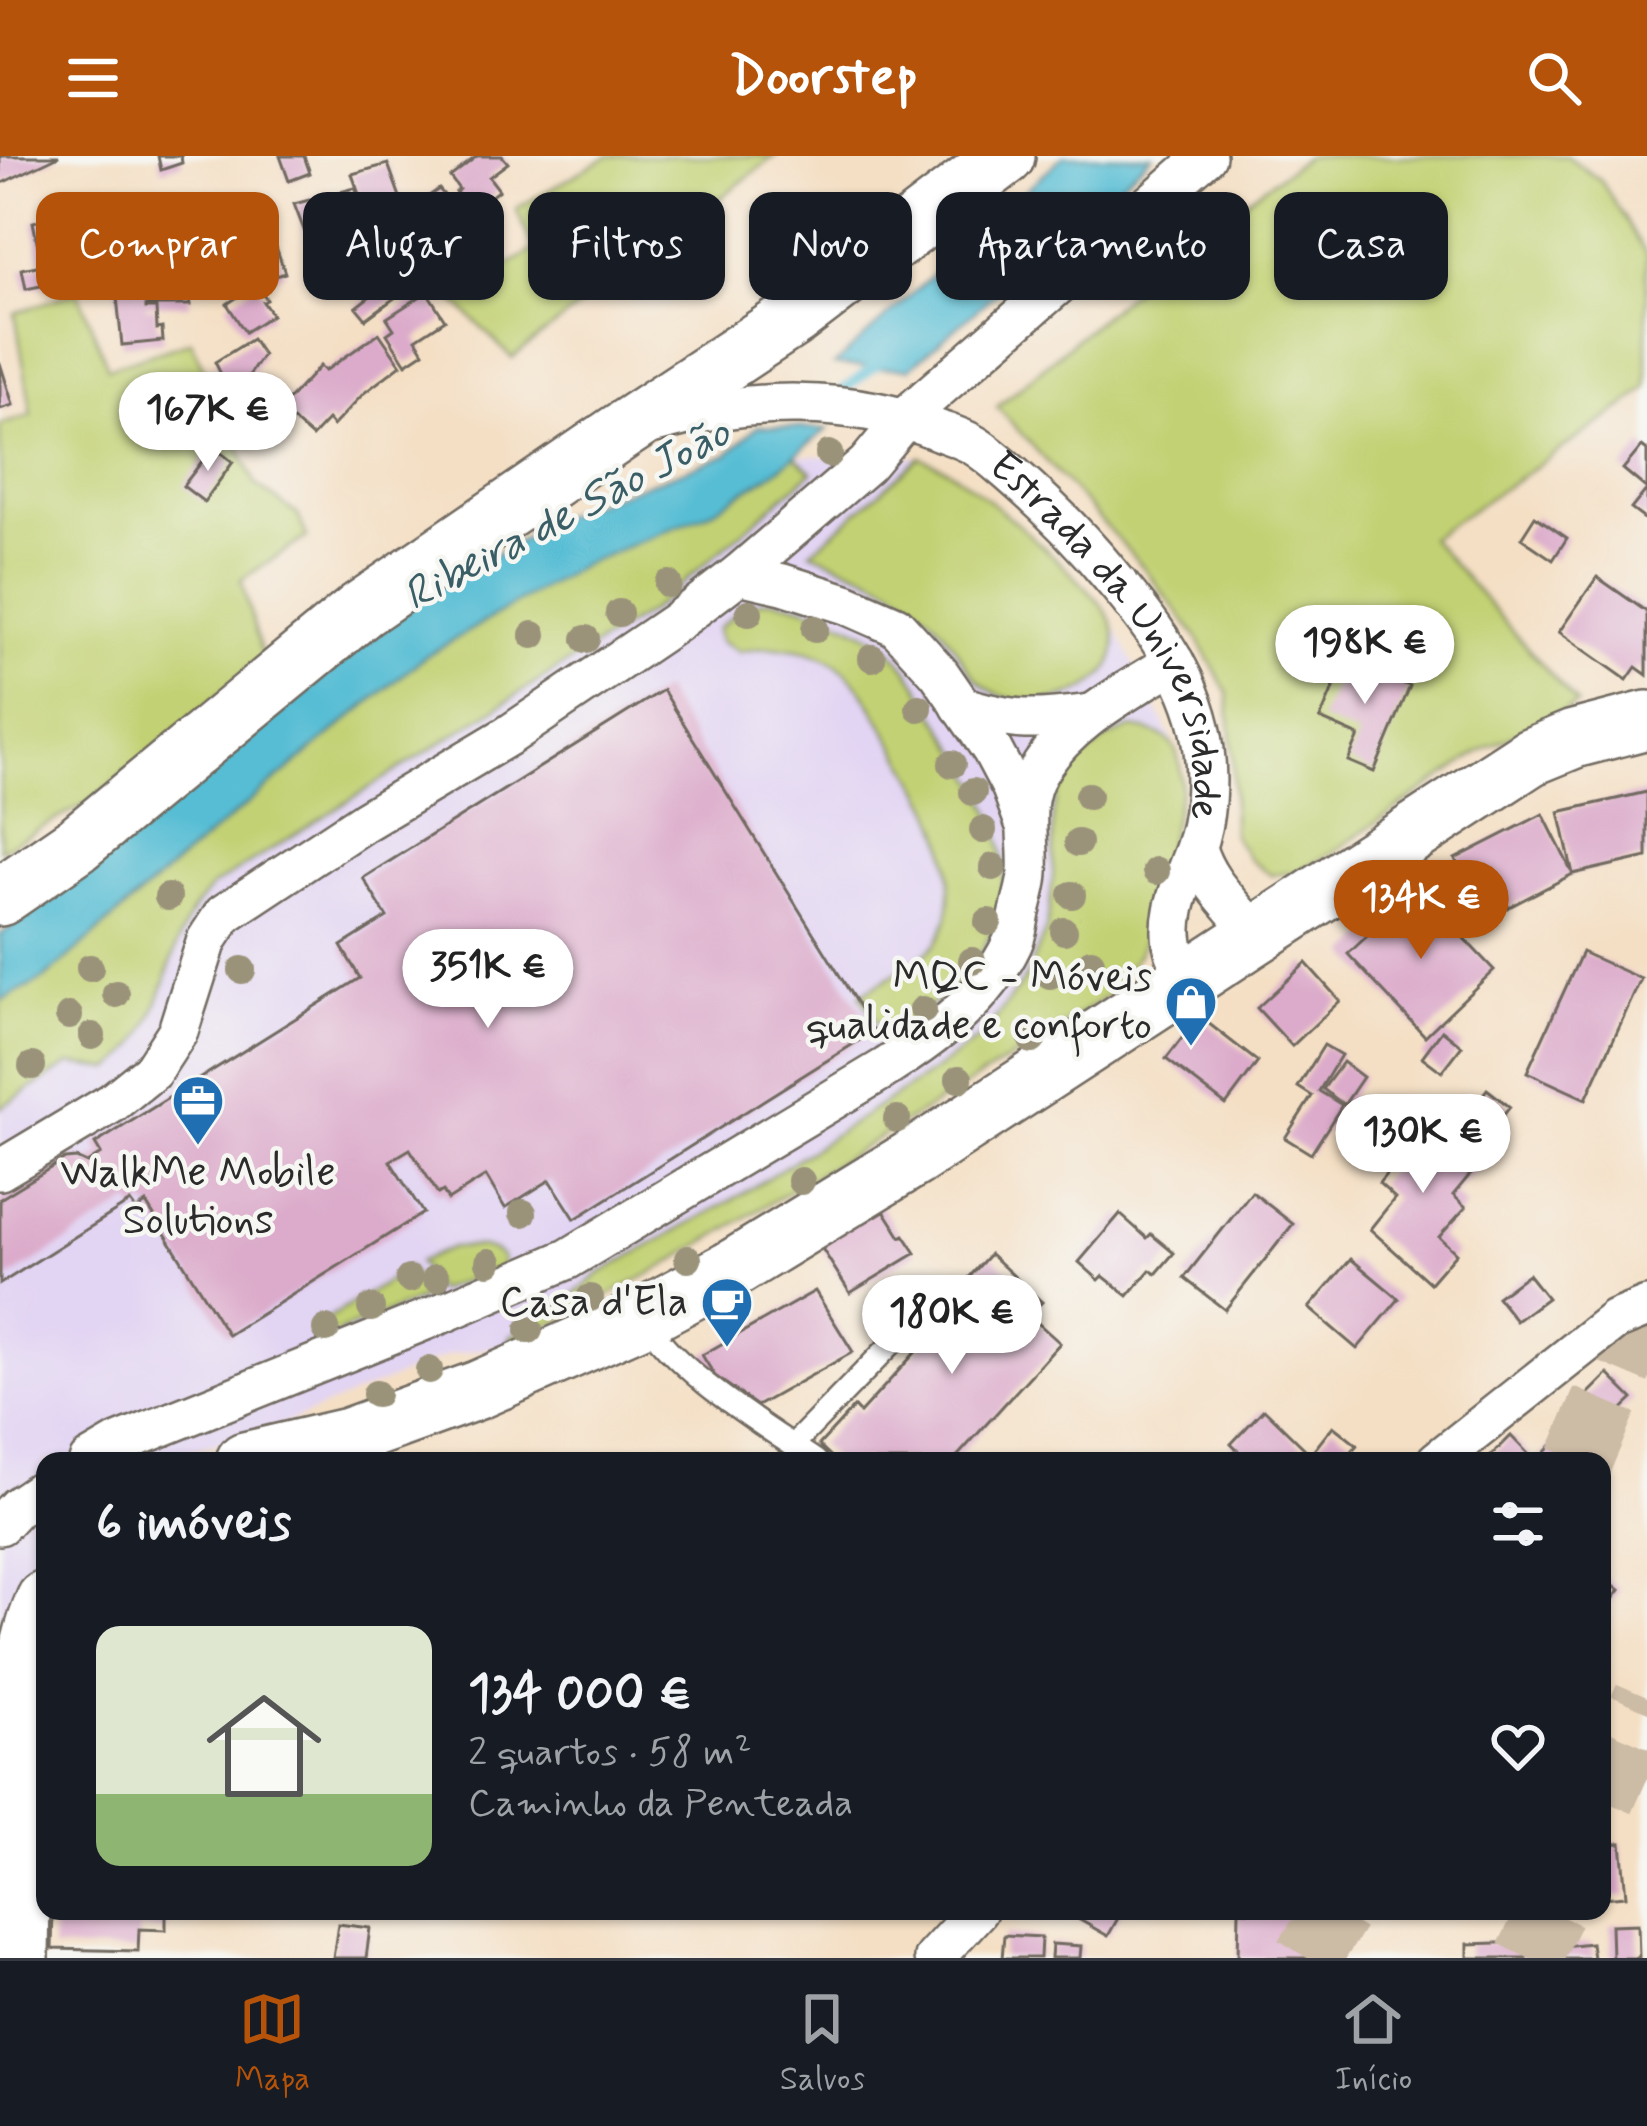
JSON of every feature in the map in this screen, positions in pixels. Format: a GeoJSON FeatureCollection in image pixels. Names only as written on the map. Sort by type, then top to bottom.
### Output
{"type":"FeatureCollection","features":[{"type":"Feature","properties":{"kind":"street"},"geometry":{"type":"LineString","coordinates":[[619,433],[793,318],[1006,156]]}},
{"type":"Feature","properties":{"kind":"street"},"geometry":{"type":"LineString","coordinates":[[0,1171],[112,1103],[152,1071],[178,1031],[207,940],[224,914],[365,821],[508,736],[740,574],[867,464],[906,417],[1207,156]]}},
{"type":"Feature","properties":{"kind":"street","name":"Estrada da Universidade"},"geometry":{"type":"LineString","coordinates":[[974,444],[962,403],[983,350]]}},
{"type":"Feature","properties":{"kind":"street","name":"Estrada da Universidade"},"geometry":{"type":"LineString","coordinates":[[0,897],[77,844],[362,610],[619,433],[719,408],[842,408],[906,417],[974,444],[1078,536],[1141,611],[1174,662],[1204,745],[1206,778],[1196,848],[1174,918],[1175,952],[1190,978]]}},
{"type":"Feature","properties":{"kind":"street"},"geometry":{"type":"LineString","coordinates":[[740,574],[846,604],[896,626],[939,673],[992,750],[1026,826]]}},
{"type":"Feature","properties":{"kind":"street"},"geometry":{"type":"LineString","coordinates":[[105,1452],[568,1259],[938,1034],[980,993],[1012,943],[1029,874],[1026,826],[1036,774],[1090,714],[1174,662]]}},
{"type":"Feature","properties":{"kind":"street"},"geometry":{"type":"LineString","coordinates":[[962,706],[1012,720],[1090,714]]}},
{"type":"Feature","properties":{"kind":"street"},"geometry":{"type":"LineString","coordinates":[[284,1452],[348,1437],[458,1398],[643,1317],[729,1271],[914,1158],[1530,757],[1589,734],[1647,720]]}},
{"type":"Feature","properties":{"kind":"street","name":"Estrada da Universidade"},"geometry":{"type":"LineString","coordinates":[[1196,848],[1207,878],[1255,934]]}},
{"type":"Feature","properties":{"kind":"street"},"geometry":{"type":"LineString","coordinates":[[1448,1452],[1615,1320],[1647,1307]]}},
{"type":"Feature","properties":{"kind":"street"},"geometry":{"type":"LineString","coordinates":[[0,1525],[36,1494]]}},
{"type":"Feature","properties":{"kind":"street"},"geometry":{"type":"LineString","coordinates":[[20,1958],[25,1671],[36,1620]]}},
{"type":"Feature","properties":{"kind":"street"},"geometry":{"type":"LineString","coordinates":[[934,1958],[969,1920]]}},
{"type":"Feature","properties":{"kind":"lane"},"geometry":{"type":"LineString","coordinates":[[794,1445],[936,1298]]}},
{"type":"Feature","properties":{"kind":"lane"},"geometry":{"type":"LineString","coordinates":[[643,1317],[674,1358],[804,1452]]}},
{"type":"Feature","properties":{"kind":"shaded area"},"geometry":{"type":"Polygon","coordinates":[[[795,456],[920,457],[950,470],[1010,518],[1108,613],[1177,750],[1182,775],[1140,951],[1110,994],[1032,1046],[663,1267],[508,1344],[449,1355],[266,1431],[182,1452],[36,1452],[36,1554],[19,1583],[0,1635],[0,1001],[44,979],[424,657],[584,563],[707,514],[795,456]]]}},
{"type":"Feature","properties":{"kind":"green space"},"geometry":{"type":"Polygon","coordinates":[[[608,156],[775,156],[725,194],[546,192],[608,156]]]}},
{"type":"Feature","properties":{"kind":"green space"},"geometry":{"type":"Polygon","coordinates":[[[1307,156],[1567,156],[1601,181],[1647,255],[1647,388],[1430,538],[1577,704],[1479,752],[1298,872],[1271,875],[1250,860],[1233,836],[1228,693],[1194,633],[1143,567],[997,407],[1122,300],[1250,300],[1250,197],[1307,156]]]}},
{"type":"Feature","properties":{"kind":"green space"},"geometry":{"type":"Polygon","coordinates":[[[528,202],[528,236],[516,209],[528,202]]]}},
{"type":"Feature","properties":{"kind":"green space"},"geometry":{"type":"Polygon","coordinates":[[[528,254],[528,300],[588,300],[512,358],[454,300],[504,300],[504,268],[528,254]]]}},
{"type":"Feature","properties":{"kind":"green space"},"geometry":{"type":"Polygon","coordinates":[[[52,300],[82,300],[108,368],[191,341],[256,485],[298,515],[307,537],[241,580],[263,659],[95,799],[0,850],[0,425],[32,415],[15,313],[52,300]]]}},
{"type":"Feature","properties":{"kind":"green space"},"geometry":{"type":"Polygon","coordinates":[[[795,456],[812,472],[649,612],[210,888],[188,919],[140,1039],[111,1069],[70,1064],[0,1108],[0,1001],[44,979],[424,657],[584,563],[707,514],[795,456]]]}},
{"type":"Feature","properties":{"kind":"green space"},"geometry":{"type":"Polygon","coordinates":[[[920,457],[949,471],[989,501],[1065,567],[1103,608],[1112,622],[1116,646],[1098,680],[1079,692],[1045,701],[1000,695],[974,676],[940,627],[910,599],[811,552],[920,457]]]}},
{"type":"Feature","properties":{"kind":"green space"},"geometry":{"type":"Polygon","coordinates":[[[770,600],[848,625],[896,655],[964,760],[998,832],[1004,883],[982,951],[940,999],[886,1037],[860,995],[922,956],[940,936],[950,897],[944,842],[912,773],[845,672],[801,651],[739,652],[719,641],[717,629],[729,618],[770,600]]]}},
{"type":"Feature","properties":{"kind":"green space"},"geometry":{"type":"Polygon","coordinates":[[[1131,728],[1157,734],[1173,745],[1180,764],[1180,792],[1140,951],[1110,994],[1032,1046],[663,1267],[508,1344],[511,1336],[566,1302],[599,1274],[744,1193],[985,1034],[1026,977],[1047,927],[1058,789],[1067,774],[1105,739],[1131,728]]]}},
{"type":"Feature","properties":{"kind":"green space"},"geometry":{"type":"Polygon","coordinates":[[[451,1248],[495,1251],[503,1264],[437,1291],[418,1262],[451,1248]]]}},
{"type":"Feature","properties":{"kind":"green space"},"geometry":{"type":"Polygon","coordinates":[[[409,1268],[427,1297],[327,1337],[317,1334],[321,1323],[409,1268]]]}},
{"type":"Feature","properties":{"kind":"water"},"geometry":{"type":"Polygon","coordinates":[[[1063,156],[1152,156],[1111,192],[1024,192],[1063,156]]]}},
{"type":"Feature","properties":{"kind":"water"},"geometry":{"type":"Polygon","coordinates":[[[936,272],[936,300],[988,300],[909,369],[834,365],[905,300],[912,300],[912,294],[936,272]]]}},
{"type":"Feature","properties":{"kind":"water"},"geometry":{"type":"Polygon","coordinates":[[[758,426],[827,429],[776,471],[707,514],[584,564],[424,657],[44,979],[0,1001],[0,935],[422,597],[571,511],[727,455],[758,426]]]}},
{"type":"Feature","properties":{"kind":"building"},"geometry":{"type":"Polygon","coordinates":[[[0,156],[59,156],[0,184],[0,156]]]}},
{"type":"Feature","properties":{"kind":"building"},"geometry":{"type":"Polygon","coordinates":[[[158,156],[181,156],[182,163],[161,170],[158,156]]]}},
{"type":"Feature","properties":{"kind":"building"},"geometry":{"type":"Polygon","coordinates":[[[280,156],[304,156],[310,173],[289,181],[280,156]]]}},
{"type":"Feature","properties":{"kind":"building"},"geometry":{"type":"Polygon","coordinates":[[[477,156],[502,156],[508,163],[489,177],[496,192],[456,192],[459,189],[450,177],[477,156]]]}},
{"type":"Feature","properties":{"kind":"building"},"geometry":{"type":"Polygon","coordinates":[[[388,164],[398,192],[358,192],[352,174],[388,164]]]}},
{"type":"Feature","properties":{"kind":"building"},"geometry":{"type":"Polygon","coordinates":[[[303,202],[303,227],[294,204],[303,202]]]}},
{"type":"Feature","properties":{"kind":"building"},"geometry":{"type":"Polygon","coordinates":[[[36,266],[36,287],[26,289],[22,269],[36,266]]]}},
{"type":"Feature","properties":{"kind":"building"},"geometry":{"type":"Polygon","coordinates":[[[117,300],[190,300],[190,305],[146,305],[156,308],[163,341],[122,345],[117,300]]]}},
{"type":"Feature","properties":{"kind":"building"},"geometry":{"type":"Polygon","coordinates":[[[267,300],[263,302],[272,315],[245,332],[227,304],[267,300]]]}},
{"type":"Feature","properties":{"kind":"building"},"geometry":{"type":"Polygon","coordinates":[[[365,300],[392,300],[366,319],[356,307],[365,300]]]}},
{"type":"Feature","properties":{"kind":"building"},"geometry":{"type":"Polygon","coordinates":[[[415,300],[432,300],[445,320],[416,339],[424,352],[406,364],[387,334],[394,329],[387,318],[415,300]]]}},
{"type":"Feature","properties":{"kind":"building"},"geometry":{"type":"Polygon","coordinates":[[[379,333],[401,365],[364,393],[333,426],[328,420],[312,437],[280,409],[320,366],[325,371],[379,333]]]}},
{"type":"Feature","properties":{"kind":"building"},"geometry":{"type":"Polygon","coordinates":[[[252,339],[263,355],[233,399],[215,362],[252,339]]]}},
{"type":"Feature","properties":{"kind":"building"},"geometry":{"type":"Polygon","coordinates":[[[0,363],[13,405],[0,409],[0,363]]]}},
{"type":"Feature","properties":{"kind":"building"},"geometry":{"type":"Polygon","coordinates":[[[1642,446],[1647,450],[1647,489],[1623,469],[1642,446]]]}},
{"type":"Feature","properties":{"kind":"building"},"geometry":{"type":"Polygon","coordinates":[[[213,447],[233,462],[204,502],[183,486],[213,447]]]}},
{"type":"Feature","properties":{"kind":"building"},"geometry":{"type":"Polygon","coordinates":[[[1647,489],[1647,521],[1631,509],[1647,489]]]}},
{"type":"Feature","properties":{"kind":"building"},"geometry":{"type":"Polygon","coordinates":[[[1535,516],[1567,538],[1553,560],[1521,538],[1535,516]]]}},
{"type":"Feature","properties":{"kind":"building"},"geometry":{"type":"Polygon","coordinates":[[[1597,577],[1647,612],[1647,675],[1636,667],[1627,680],[1559,632],[1597,577]]]}},
{"type":"Feature","properties":{"kind":"building"},"geometry":{"type":"Polygon","coordinates":[[[1351,647],[1378,658],[1372,671],[1410,686],[1374,772],[1348,761],[1359,736],[1320,719],[1351,647]]]}},
{"type":"Feature","properties":{"kind":"building"},"geometry":{"type":"Polygon","coordinates":[[[663,690],[874,1031],[575,1219],[550,1180],[505,1208],[486,1176],[448,1200],[443,1191],[438,1194],[410,1149],[390,1161],[423,1213],[228,1335],[146,1203],[136,1210],[130,1202],[0,1284],[0,1199],[65,1159],[87,1163],[101,1154],[95,1144],[360,978],[341,946],[387,917],[363,878],[663,690]]]}},
{"type":"Feature","properties":{"kind":"building"},"geometry":{"type":"Polygon","coordinates":[[[1647,792],[1647,857],[1573,874],[1559,812],[1647,792]]]}},
{"type":"Feature","properties":{"kind":"building"},"geometry":{"type":"Polygon","coordinates":[[[1543,814],[1573,874],[1486,919],[1455,859],[1543,814]]]}},
{"type":"Feature","properties":{"kind":"building"},"geometry":{"type":"Polygon","coordinates":[[[1417,889],[1494,970],[1425,1036],[1348,954],[1417,889]]]}},
{"type":"Feature","properties":{"kind":"building"},"geometry":{"type":"Polygon","coordinates":[[[1582,952],[1641,979],[1586,1099],[1527,1072],[1582,952]]]}},
{"type":"Feature","properties":{"kind":"building"},"geometry":{"type":"Polygon","coordinates":[[[1306,963],[1340,1001],[1292,1046],[1257,1008],[1306,963]]]}},
{"type":"Feature","properties":{"kind":"building"},"geometry":{"type":"Polygon","coordinates":[[[1199,1016],[1258,1062],[1226,1105],[1166,1059],[1199,1016]]]}},
{"type":"Feature","properties":{"kind":"building"},"geometry":{"type":"Polygon","coordinates":[[[1442,1030],[1462,1046],[1442,1072],[1422,1057],[1442,1030]]]}},
{"type":"Feature","properties":{"kind":"building"},"geometry":{"type":"Polygon","coordinates":[[[1324,1045],[1341,1055],[1319,1091],[1342,1105],[1311,1154],[1285,1138],[1312,1096],[1298,1087],[1324,1045]]]}},
{"type":"Feature","properties":{"kind":"building"},"geometry":{"type":"Polygon","coordinates":[[[1343,1062],[1363,1077],[1344,1105],[1323,1089],[1343,1062]]]}},
{"type":"Feature","properties":{"kind":"building"},"geometry":{"type":"Polygon","coordinates":[[[1487,1089],[1510,1107],[1494,1127],[1471,1110],[1487,1089]]]}},
{"type":"Feature","properties":{"kind":"building"},"geometry":{"type":"Polygon","coordinates":[[[1417,1110],[1478,1165],[1453,1195],[1466,1207],[1439,1237],[1456,1253],[1430,1283],[1370,1229],[1395,1198],[1379,1183],[1404,1152],[1391,1140],[1417,1110]]]}},
{"type":"Feature","properties":{"kind":"building"},"geometry":{"type":"Polygon","coordinates":[[[1252,1192],[1293,1224],[1225,1310],[1184,1278],[1252,1192]]]}},
{"type":"Feature","properties":{"kind":"building"},"geometry":{"type":"Polygon","coordinates":[[[880,1204],[916,1253],[850,1293],[818,1242],[880,1204]]]}},
{"type":"Feature","properties":{"kind":"building"},"geometry":{"type":"Polygon","coordinates":[[[1120,1214],[1147,1238],[1151,1234],[1174,1253],[1156,1274],[1150,1270],[1128,1296],[1079,1262],[1120,1214]]]}},
{"type":"Feature","properties":{"kind":"building"},"geometry":{"type":"Polygon","coordinates":[[[990,1254],[1042,1302],[1029,1315],[1060,1343],[961,1452],[826,1452],[819,1445],[854,1407],[860,1413],[963,1300],[955,1293],[990,1254]]]}},
{"type":"Feature","properties":{"kind":"building"},"geometry":{"type":"Polygon","coordinates":[[[1351,1259],[1399,1299],[1357,1349],[1309,1308],[1351,1259]]]}},
{"type":"Feature","properties":{"kind":"building"},"geometry":{"type":"Polygon","coordinates":[[[1528,1274],[1547,1298],[1516,1321],[1497,1297],[1528,1274]]]}},
{"type":"Feature","properties":{"kind":"building"},"geometry":{"type":"Polygon","coordinates":[[[815,1291],[853,1352],[757,1406],[715,1376],[702,1355],[815,1291]]]}},
{"type":"Feature","properties":{"kind":"building"},"geometry":{"type":"Polygon","coordinates":[[[1608,1374],[1633,1399],[1603,1428],[1579,1403],[1608,1374]]]}},
{"type":"Feature","properties":{"kind":"building"},"geometry":{"type":"Polygon","coordinates":[[[1264,1409],[1306,1450],[1239,1452],[1231,1444],[1264,1409]]]}},
{"type":"Feature","properties":{"kind":"building"},"geometry":{"type":"Polygon","coordinates":[[[1571,1423],[1590,1441],[1580,1452],[1545,1452],[1571,1423]]]}},
{"type":"Feature","properties":{"kind":"building"},"geometry":{"type":"Polygon","coordinates":[[[1333,1426],[1357,1445],[1351,1452],[1313,1452],[1333,1426]]]}},
{"type":"Feature","properties":{"kind":"building"},"geometry":{"type":"Polygon","coordinates":[[[1511,1436],[1526,1452],[1495,1452],[1511,1436]]]}},
{"type":"Feature","properties":{"kind":"building"},"geometry":{"type":"Polygon","coordinates":[[[1621,1843],[1626,1896],[1611,1897],[1611,1844],[1621,1843]]]}},
{"type":"Feature","properties":{"kind":"building"},"geometry":{"type":"Polygon","coordinates":[[[53,1920],[166,1920],[166,1930],[139,1929],[138,1951],[52,1949],[53,1920]]]}},
{"type":"Feature","properties":{"kind":"building"},"geometry":{"type":"Polygon","coordinates":[[[1080,1920],[1117,1920],[1108,1936],[1080,1920]]]}},
{"type":"Feature","properties":{"kind":"building"},"geometry":{"type":"Polygon","coordinates":[[[1239,1920],[1326,1920],[1325,1958],[1238,1958],[1239,1920]]]}},
{"type":"Feature","properties":{"kind":"building"},"geometry":{"type":"Polygon","coordinates":[[[338,1924],[370,1928],[366,1958],[333,1958],[338,1924]]]}},
{"type":"Feature","properties":{"kind":"building"},"geometry":{"type":"Polygon","coordinates":[[[1638,1924],[1639,1958],[1612,1958],[1611,1925],[1638,1924]]]}},
{"type":"Feature","properties":{"kind":"building"},"geometry":{"type":"Polygon","coordinates":[[[1004,1935],[1041,1937],[1040,1958],[1002,1958],[1004,1935]]]}},
{"type":"Feature","properties":{"kind":"building"},"geometry":{"type":"Polygon","coordinates":[[[1526,1942],[1526,1958],[1468,1958],[1468,1944],[1526,1942]]]}},
{"type":"Feature","properties":{"kind":"building"},"geometry":{"type":"Polygon","coordinates":[[[1591,1943],[1593,1958],[1545,1958],[1544,1948],[1591,1943]]]}},
{"type":"Feature","properties":{"kind":"building"},"geometry":{"type":"Polygon","coordinates":[[[1052,1944],[1081,1946],[1080,1958],[1051,1958],[1052,1944]]]}},
{"type":"Feature","properties":{"kind":"waterway","name":"Ribeira de São João"},"geometry":{"type":"LineString","coordinates":[[837,395],[884,359]]}},
{"type":"Feature","properties":{"kind":"tunnel"},"geometry":{"type":"LineString","coordinates":[[1583,1452],[1647,1301]]}},
{"type":"Feature","properties":{"kind":"tunnel"},"geometry":{"type":"LineString","coordinates":[[1611,1779],[1647,1697]]}},
{"type":"Feature","properties":{"kind":"tunnel"},"geometry":{"type":"LineString","coordinates":[[1307,1958],[1331,1920]]}},
{"type":"Feature","properties":{"kind":"tunnel"},"geometry":{"type":"LineString","coordinates":[[1528,1958],[1547,1920]]}},
{"type":"Feature","properties":{"kind":"place","name":"MQC - Móveis qualidade e conforto"},"geometry":{"type":"Point","coordinates":[1191,1048]}},
{"type":"Feature","properties":{"kind":"place","name":"WalkMe Mobile Solutions"},"geometry":{"type":"Point","coordinates":[198,1147]}},
{"type":"Feature","properties":{"kind":"place","name":"Casa d'Ela"},"geometry":{"type":"Point","coordinates":[727,1349]}}]}
